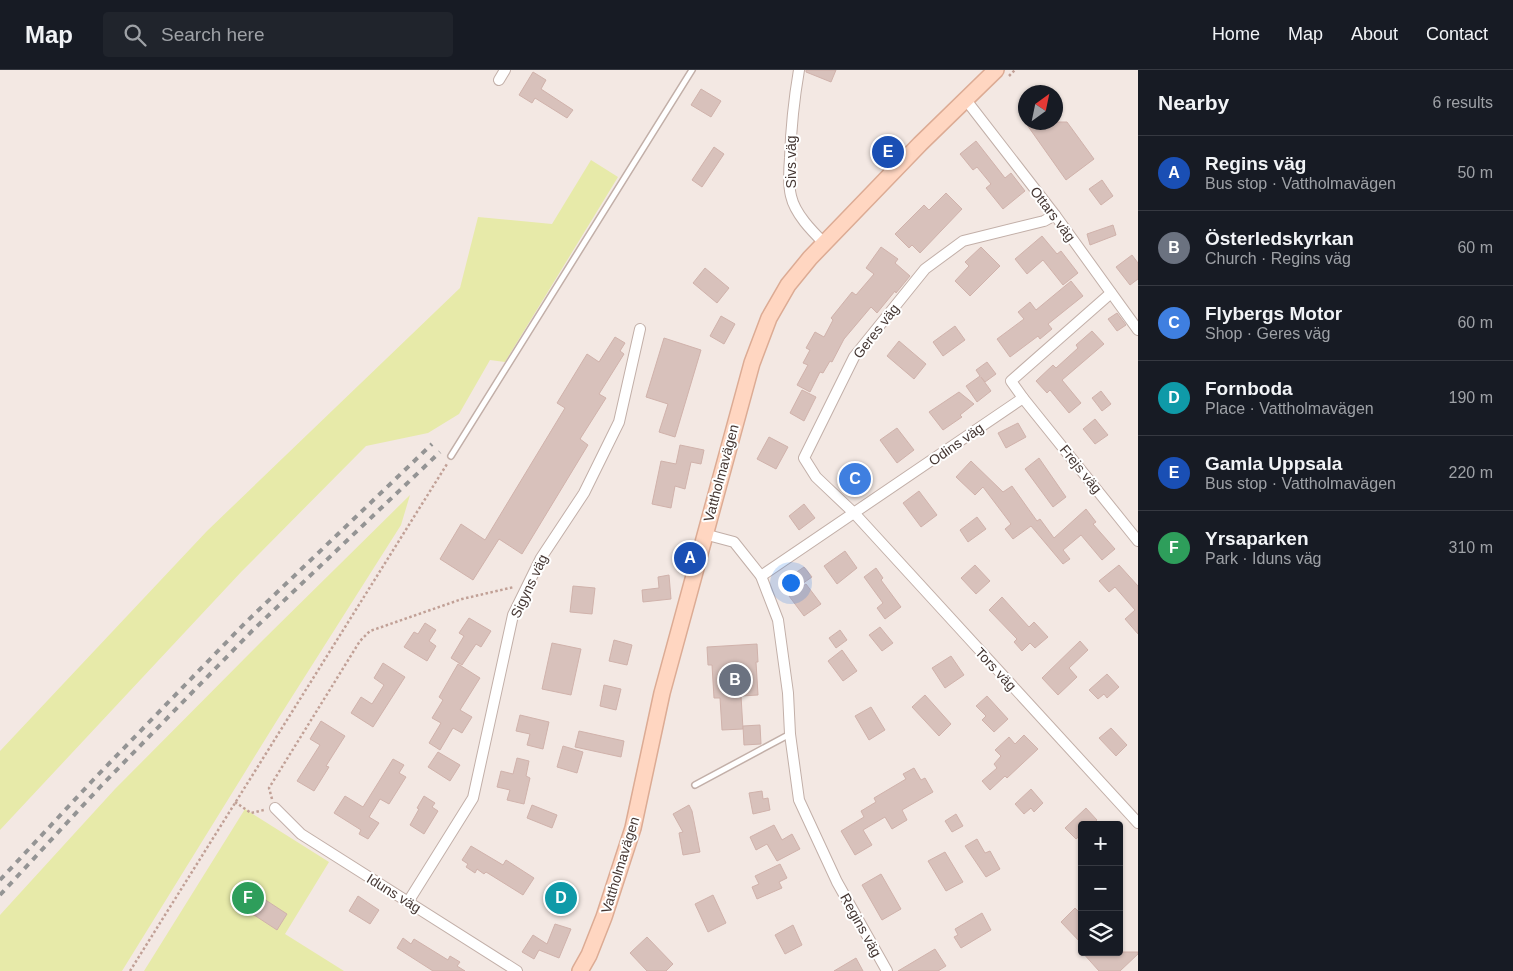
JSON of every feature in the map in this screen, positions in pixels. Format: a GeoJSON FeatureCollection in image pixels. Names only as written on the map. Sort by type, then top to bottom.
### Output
{"type":"FeatureCollection","features":[{"type":"Feature","properties":{"kind":"main road","name":"Vattholmavägen"},"geometry":{"type":"LineString","coordinates":[[580,971],[589,955],[604,917],[633,828],[662,693],[704,534],[752,363],[769,318],[788,285],[810,258],[920,144],[996,70]]}},
{"type":"Feature","properties":{"kind":"main road","name":"Vattholmavägen"},"geometry":{"type":"LineString","coordinates":[[588,971],[589,955]]}},
{"type":"Feature","properties":{"kind":"street"},"geometry":{"type":"LineString","coordinates":[[499,80],[505,70]]}},
{"type":"Feature","properties":{"kind":"street","name":"Sivs väg"},"geometry":{"type":"LineString","coordinates":[[798,70],[793,103],[789,175],[791,198],[801,217],[824,243]]}},
{"type":"Feature","properties":{"kind":"street","name":"Ottars väg"},"geometry":{"type":"LineString","coordinates":[[966,100],[1055,215],[1138,330]]}},
{"type":"Feature","properties":{"kind":"street","name":"Geres väg"},"geometry":{"type":"LineString","coordinates":[[855,514],[816,477],[804,458],[854,357],[925,270],[962,240],[1044,221],[1055,215]]}},
{"type":"Feature","properties":{"kind":"street"},"geometry":{"type":"LineString","coordinates":[[1023,398],[1011,381],[1111,293]]}},
{"type":"Feature","properties":{"kind":"street","name":"Sigyns väg"},"geometry":{"type":"LineString","coordinates":[[408,902],[473,798],[513,615],[541,558],[584,493],[619,422],[640,329]]}},
{"type":"Feature","properties":{"kind":"street","name":"Odins väg"},"geometry":{"type":"LineString","coordinates":[[761,576],[855,514],[1023,398]]}},
{"type":"Feature","properties":{"kind":"street","name":"Frejs väg"},"geometry":{"type":"LineString","coordinates":[[1023,398],[1138,541]]}},
{"type":"Feature","properties":{"kind":"street","name":"Tors väg"},"geometry":{"type":"LineString","coordinates":[[855,514],[1138,822]]}},
{"type":"Feature","properties":{"kind":"street","name":"Regins väg"},"geometry":{"type":"LineString","coordinates":[[704,534],[734,542],[761,576],[778,620],[799,800],[837,882],[887,971]]}},
{"type":"Feature","properties":{"kind":"street","name":"Iduns väg"},"geometry":{"type":"LineString","coordinates":[[275,808],[301,834],[518,971]]}},
{"type":"Feature","properties":{"kind":"lane"},"geometry":{"type":"LineString","coordinates":[[451,456],[692,70]]}},
{"type":"Feature","properties":{"kind":"lane"},"geometry":{"type":"LineString","coordinates":[[696,785],[790,734]]}},
{"type":"Feature","properties":{"kind":"path"},"geometry":{"type":"LineString","coordinates":[[130,971],[451,456]]}},
{"type":"Feature","properties":{"kind":"path"},"geometry":{"type":"LineString","coordinates":[[275,808],[269,788],[360,641],[370,631],[462,599],[528,584]]}},
{"type":"Feature","properties":{"kind":"path"},"geometry":{"type":"LineString","coordinates":[[235,802],[251,813]]}},
{"type":"Feature","properties":{"kind":"green space"},"geometry":{"type":"Polygon","coordinates":[[[591,160],[618,177],[505,362],[490,360],[459,414],[428,433],[366,446],[242,571],[0,830],[0,751],[207,531],[460,288],[478,217],[552,224],[591,160]]]}},
{"type":"Feature","properties":{"kind":"green space"},"geometry":{"type":"Polygon","coordinates":[[[410,495],[401,525],[122,971],[0,971],[0,915],[115,789],[410,495]]]}},
{"type":"Feature","properties":{"kind":"green space"},"geometry":{"type":"Polygon","coordinates":[[[245,809],[329,862],[285,934],[344,971],[144,971],[245,809]]]}},
{"type":"Feature","properties":{"kind":"building"},"geometry":{"type":"Polygon","coordinates":[[[806,70],[836,70],[831,82],[806,72],[806,70]]]}},
{"type":"Feature","properties":{"kind":"building"},"geometry":{"type":"Polygon","coordinates":[[[533,72],[546,80],[541,89],[573,110],[567,118],[535,98],[532,103],[519,95],[533,72]]]}},
{"type":"Feature","properties":{"kind":"building"},"geometry":{"type":"Polygon","coordinates":[[[701,89],[721,101],[711,117],[691,105],[701,89]]]}},
{"type":"Feature","properties":{"kind":"building"},"geometry":{"type":"Polygon","coordinates":[[[1063,122],[1067,122],[1094,159],[1066,180],[1031,130],[1063,130],[1063,122]]]}},
{"type":"Feature","properties":{"kind":"building"},"geometry":{"type":"Polygon","coordinates":[[[976,141],[1005,178],[1011,173],[1025,191],[1003,209],[986,188],[991,184],[977,167],[973,170],[960,154],[976,141]]]}},
{"type":"Feature","properties":{"kind":"building"},"geometry":{"type":"Polygon","coordinates":[[[714,147],[724,154],[702,187],[692,180],[714,147]]]}},
{"type":"Feature","properties":{"kind":"building"},"geometry":{"type":"Polygon","coordinates":[[[1102,180],[1113,196],[1101,205],[1089,189],[1102,180]]]}},
{"type":"Feature","properties":{"kind":"building"},"geometry":{"type":"Polygon","coordinates":[[[946,193],[962,209],[920,253],[912,245],[909,248],[895,234],[924,205],[929,210],[946,193]]]}},
{"type":"Feature","properties":{"kind":"building"},"geometry":{"type":"Polygon","coordinates":[[[1113,225],[1116,235],[1090,245],[1087,234],[1113,225]]]}},
{"type":"Feature","properties":{"kind":"building"},"geometry":{"type":"Polygon","coordinates":[[[1042,236],[1057,254],[1061,251],[1078,273],[1063,285],[1043,260],[1027,274],[1015,259],[1042,236]]]}},
{"type":"Feature","properties":{"kind":"building"},"geometry":{"type":"Polygon","coordinates":[[[881,247],[898,259],[895,263],[910,276],[877,313],[871,307],[844,339],[832,362],[830,361],[823,373],[820,372],[810,392],[797,385],[808,365],[803,363],[810,350],[806,348],[815,332],[824,337],[833,320],[831,318],[852,292],[856,295],[874,274],[866,268],[881,247]]]}},
{"type":"Feature","properties":{"kind":"building"},"geometry":{"type":"Polygon","coordinates":[[[981,247],[1000,266],[970,296],[955,281],[969,266],[965,262],[981,247]]]}},
{"type":"Feature","properties":{"kind":"building"},"geometry":{"type":"Polygon","coordinates":[[[1132,255],[1138,263],[1138,279],[1130,285],[1116,267],[1132,255]]]}},
{"type":"Feature","properties":{"kind":"building"},"geometry":{"type":"Polygon","coordinates":[[[705,268],[729,288],[717,303],[693,283],[705,268]]]}},
{"type":"Feature","properties":{"kind":"building"},"geometry":{"type":"Polygon","coordinates":[[[1071,281],[1083,296],[1048,324],[1052,329],[1040,339],[1038,336],[1010,357],[997,339],[1024,319],[1018,312],[1030,302],[1036,310],[1071,281]]]}},
{"type":"Feature","properties":{"kind":"building"},"geometry":{"type":"Polygon","coordinates":[[[1117,313],[1126,325],[1117,331],[1108,319],[1117,313]]]}},
{"type":"Feature","properties":{"kind":"building"},"geometry":{"type":"Polygon","coordinates":[[[721,316],[735,324],[724,344],[710,336],[721,316]]]}},
{"type":"Feature","properties":{"kind":"building"},"geometry":{"type":"Polygon","coordinates":[[[955,326],[965,340],[943,356],[933,342],[955,326]]]}},
{"type":"Feature","properties":{"kind":"building"},"geometry":{"type":"Polygon","coordinates":[[[1092,331],[1104,344],[1062,380],[1081,403],[1069,413],[1050,390],[1047,393],[1036,381],[1053,365],[1056,368],[1078,348],[1076,345],[1092,331]]]}},
{"type":"Feature","properties":{"kind":"building"},"geometry":{"type":"Polygon","coordinates":[[[615,337],[625,343],[620,351],[624,354],[599,394],[606,398],[580,439],[588,445],[522,554],[499,539],[473,580],[440,559],[461,524],[485,540],[565,408],[557,403],[587,354],[599,362],[615,337]]]}},
{"type":"Feature","properties":{"kind":"building"},"geometry":{"type":"Polygon","coordinates":[[[664,338],[701,350],[675,437],[659,432],[668,404],[646,397],[664,338]]]}},
{"type":"Feature","properties":{"kind":"building"},"geometry":{"type":"Polygon","coordinates":[[[899,341],[926,364],[914,379],[887,356],[899,341]]]}},
{"type":"Feature","properties":{"kind":"building"},"geometry":{"type":"Polygon","coordinates":[[[987,362],[996,374],[985,382],[981,377],[991,391],[977,402],[966,386],[980,376],[976,370],[987,362]]]}},
{"type":"Feature","properties":{"kind":"building"},"geometry":{"type":"Polygon","coordinates":[[[802,390],[816,397],[804,421],[790,413],[802,390]]]}},
{"type":"Feature","properties":{"kind":"building"},"geometry":{"type":"Polygon","coordinates":[[[1101,391],[1111,404],[1102,411],[1092,398],[1101,391]]]}},
{"type":"Feature","properties":{"kind":"building"},"geometry":{"type":"Polygon","coordinates":[[[959,392],[974,404],[960,415],[962,417],[943,430],[929,412],[959,392]]]}},
{"type":"Feature","properties":{"kind":"building"},"geometry":{"type":"Polygon","coordinates":[[[1095,419],[1108,435],[1095,444],[1083,429],[1095,419]]]}},
{"type":"Feature","properties":{"kind":"building"},"geometry":{"type":"Polygon","coordinates":[[[1018,423],[1026,437],[1006,448],[998,433],[1018,423]]]}},
{"type":"Feature","properties":{"kind":"building"},"geometry":{"type":"Polygon","coordinates":[[[897,428],[914,450],[897,463],[880,440],[897,428]]]}},
{"type":"Feature","properties":{"kind":"building"},"geometry":{"type":"Polygon","coordinates":[[[769,437],[788,447],[776,469],[757,459],[769,437]]]}},
{"type":"Feature","properties":{"kind":"building"},"geometry":{"type":"Polygon","coordinates":[[[680,445],[704,450],[701,464],[691,462],[685,489],[675,486],[671,508],[652,504],[661,461],[676,464],[680,445]]]}},
{"type":"Feature","properties":{"kind":"building"},"geometry":{"type":"Polygon","coordinates":[[[1039,458],[1066,497],[1053,507],[1025,469],[1039,458]]]}},
{"type":"Feature","properties":{"kind":"building"},"geometry":{"type":"Polygon","coordinates":[[[971,461],[1003,492],[1012,486],[1037,521],[1040,519],[1054,538],[1086,509],[1096,522],[1093,524],[1115,549],[1102,560],[1081,535],[1063,550],[1070,559],[1063,564],[1031,526],[1013,539],[1005,529],[1011,524],[983,487],[975,495],[956,477],[971,461]]]}},
{"type":"Feature","properties":{"kind":"building"},"geometry":{"type":"Polygon","coordinates":[[[919,491],[937,515],[921,527],[903,503],[919,491]]]}},
{"type":"Feature","properties":{"kind":"building"},"geometry":{"type":"Polygon","coordinates":[[[804,504],[815,518],[799,530],[789,516],[804,504]]]}},
{"type":"Feature","properties":{"kind":"building"},"geometry":{"type":"Polygon","coordinates":[[[977,517],[986,529],[968,542],[960,530],[977,517]]]}},
{"type":"Feature","properties":{"kind":"building"},"geometry":{"type":"Polygon","coordinates":[[[845,551],[857,568],[837,584],[824,566],[845,551]]]}},
{"type":"Feature","properties":{"kind":"building"},"geometry":{"type":"Polygon","coordinates":[[[975,565],[990,581],[976,594],[961,578],[975,565]]]}},
{"type":"Feature","properties":{"kind":"building"},"geometry":{"type":"Polygon","coordinates":[[[1119,565],[1138,586],[1138,634],[1125,619],[1135,610],[1115,587],[1109,592],[1099,581],[1119,565]]]}},
{"type":"Feature","properties":{"kind":"building"},"geometry":{"type":"Polygon","coordinates":[[[804,567],[812,577],[799,586],[791,576],[804,567]]]}},
{"type":"Feature","properties":{"kind":"building"},"geometry":{"type":"Polygon","coordinates":[[[876,568],[883,578],[881,580],[901,607],[885,619],[877,608],[883,603],[864,577],[876,568]]]}},
{"type":"Feature","properties":{"kind":"building"},"geometry":{"type":"Polygon","coordinates":[[[669,575],[671,599],[643,602],[642,590],[659,588],[658,577],[669,575]]]}},
{"type":"Feature","properties":{"kind":"building"},"geometry":{"type":"Polygon","coordinates":[[[806,584],[821,604],[804,616],[789,596],[806,584]]]}},
{"type":"Feature","properties":{"kind":"building"},"geometry":{"type":"Polygon","coordinates":[[[573,586],[595,588],[592,614],[570,612],[573,586]]]}},
{"type":"Feature","properties":{"kind":"building"},"geometry":{"type":"Polygon","coordinates":[[[1002,597],[1029,627],[1034,622],[1048,637],[1035,648],[1030,643],[1022,651],[1014,642],[1017,639],[989,610],[1002,597]]]}},
{"type":"Feature","properties":{"kind":"building"},"geometry":{"type":"Polygon","coordinates":[[[469,618],[491,631],[481,647],[476,644],[462,665],[451,658],[464,636],[459,633],[469,618]]]}},
{"type":"Feature","properties":{"kind":"building"},"geometry":{"type":"Polygon","coordinates":[[[425,623],[436,630],[429,641],[436,646],[427,661],[404,647],[414,632],[418,634],[425,623]]]}},
{"type":"Feature","properties":{"kind":"building"},"geometry":{"type":"Polygon","coordinates":[[[880,627],[893,643],[882,651],[869,635],[880,627]]]}},
{"type":"Feature","properties":{"kind":"building"},"geometry":{"type":"Polygon","coordinates":[[[840,630],[847,640],[836,648],[829,638],[840,630]]]}},
{"type":"Feature","properties":{"kind":"building"},"geometry":{"type":"Polygon","coordinates":[[[614,640],[632,645],[627,665],[609,661],[614,640]]]}},
{"type":"Feature","properties":{"kind":"building"},"geometry":{"type":"Polygon","coordinates":[[[1080,641],[1088,650],[1069,668],[1077,677],[1058,695],[1042,678],[1080,641]]]}},
{"type":"Feature","properties":{"kind":"building"},"geometry":{"type":"Polygon","coordinates":[[[552,643],[581,649],[571,695],[542,689],[552,643]]]}},
{"type":"Feature","properties":{"kind":"building"},"geometry":{"type":"Polygon","coordinates":[[[757,644],[758,695],[741,696],[743,729],[722,730],[720,698],[714,698],[712,665],[708,665],[707,647],[757,644]]]}},
{"type":"Feature","properties":{"kind":"building"},"geometry":{"type":"Polygon","coordinates":[[[842,650],[857,671],[843,681],[828,661],[842,650]]]}},
{"type":"Feature","properties":{"kind":"building"},"geometry":{"type":"Polygon","coordinates":[[[951,656],[964,675],[945,688],[932,668],[951,656]]]}},
{"type":"Feature","properties":{"kind":"building"},"geometry":{"type":"Polygon","coordinates":[[[383,663],[405,677],[373,727],[351,713],[361,697],[372,704],[384,685],[374,678],[383,663]]]}},
{"type":"Feature","properties":{"kind":"building"},"geometry":{"type":"Polygon","coordinates":[[[458,664],[480,678],[460,710],[472,717],[462,733],[453,728],[440,750],[429,743],[441,723],[432,718],[443,700],[439,697],[458,664]]]}},
{"type":"Feature","properties":{"kind":"building"},"geometry":{"type":"Polygon","coordinates":[[[1107,674],[1119,687],[1107,698],[1104,694],[1098,699],[1089,690],[1107,674]]]}},
{"type":"Feature","properties":{"kind":"building"},"geometry":{"type":"Polygon","coordinates":[[[604,685],[621,689],[616,710],[600,706],[604,685]]]}},
{"type":"Feature","properties":{"kind":"building"},"geometry":{"type":"Polygon","coordinates":[[[925,695],[951,724],[939,736],[912,707],[925,695]]]}},
{"type":"Feature","properties":{"kind":"building"},"geometry":{"type":"Polygon","coordinates":[[[987,696],[1008,719],[994,732],[982,720],[986,716],[976,706],[987,696]]]}},
{"type":"Feature","properties":{"kind":"building"},"geometry":{"type":"Polygon","coordinates":[[[871,707],[885,730],[869,740],[855,716],[871,707]]]}},
{"type":"Feature","properties":{"kind":"building"},"geometry":{"type":"Polygon","coordinates":[[[520,715],[549,722],[543,749],[527,745],[530,734],[516,731],[520,715]]]}},
{"type":"Feature","properties":{"kind":"building"},"geometry":{"type":"Polygon","coordinates":[[[321,721],[345,736],[326,766],[329,767],[314,791],[297,781],[320,745],[310,739],[321,721]]]}},
{"type":"Feature","properties":{"kind":"building"},"geometry":{"type":"Polygon","coordinates":[[[760,725],[761,744],[744,745],[743,726],[760,725]]]}},
{"type":"Feature","properties":{"kind":"building"},"geometry":{"type":"Polygon","coordinates":[[[1111,728],[1127,745],[1116,756],[1099,738],[1111,728]]]}},
{"type":"Feature","properties":{"kind":"building"},"geometry":{"type":"Polygon","coordinates":[[[579,731],[624,741],[621,757],[575,747],[579,731]]]}},
{"type":"Feature","properties":{"kind":"building"},"geometry":{"type":"Polygon","coordinates":[[[1024,735],[1038,749],[1007,778],[1005,776],[990,790],[982,781],[997,768],[994,764],[1001,756],[995,750],[1009,737],[1015,744],[1024,735]]]}},
{"type":"Feature","properties":{"kind":"building"},"geometry":{"type":"Polygon","coordinates":[[[563,746],[583,752],[577,773],[557,767],[563,746]]]}},
{"type":"Feature","properties":{"kind":"building"},"geometry":{"type":"Polygon","coordinates":[[[438,752],[460,765],[450,781],[428,767],[438,752]]]}},
{"type":"Feature","properties":{"kind":"building"},"geometry":{"type":"Polygon","coordinates":[[[517,758],[529,761],[526,776],[530,778],[524,804],[507,800],[510,790],[497,787],[501,771],[513,774],[517,758]]]}},
{"type":"Feature","properties":{"kind":"building"},"geometry":{"type":"Polygon","coordinates":[[[393,759],[404,765],[399,773],[406,777],[389,804],[380,799],[369,817],[379,823],[368,839],[359,834],[361,830],[334,813],[345,796],[363,807],[393,759]]]}},
{"type":"Feature","properties":{"kind":"building"},"geometry":{"type":"Polygon","coordinates":[[[914,768],[921,780],[925,778],[933,792],[902,810],[907,820],[892,829],[885,817],[863,830],[872,845],[855,855],[841,831],[864,817],[861,811],[876,802],[874,798],[906,779],[903,774],[914,768]]]}},
{"type":"Feature","properties":{"kind":"building"},"geometry":{"type":"Polygon","coordinates":[[[1031,789],[1043,803],[1034,812],[1031,808],[1024,814],[1015,804],[1031,789]]]}},
{"type":"Feature","properties":{"kind":"building"},"geometry":{"type":"Polygon","coordinates":[[[762,791],[763,799],[768,798],[770,810],[753,814],[749,793],[762,791]]]}},
{"type":"Feature","properties":{"kind":"building"},"geometry":{"type":"Polygon","coordinates":[[[424,796],[435,803],[432,807],[438,811],[424,834],[410,825],[424,796]]]}},
{"type":"Feature","properties":{"kind":"building"},"geometry":{"type":"Polygon","coordinates":[[[532,805],[557,815],[552,828],[527,818],[532,805]]]}},
{"type":"Feature","properties":{"kind":"building"},"geometry":{"type":"Polygon","coordinates":[[[689,805],[692,811],[700,852],[683,855],[679,833],[683,832],[673,814],[689,805]]]}},
{"type":"Feature","properties":{"kind":"building"},"geometry":{"type":"Polygon","coordinates":[[[1086,808],[1097,820],[1078,821],[1078,837],[1076,839],[1065,828],[1086,808]]]}},
{"type":"Feature","properties":{"kind":"building"},"geometry":{"type":"Polygon","coordinates":[[[956,814],[963,826],[952,832],[945,821],[956,814]]]}},
{"type":"Feature","properties":{"kind":"building"},"geometry":{"type":"Polygon","coordinates":[[[774,825],[782,840],[792,834],[800,849],[777,861],[767,844],[756,850],[750,837],[774,825]]]}},
{"type":"Feature","properties":{"kind":"building"},"geometry":{"type":"Polygon","coordinates":[[[977,839],[985,853],[990,851],[1000,869],[986,877],[965,846],[977,839]]]}},
{"type":"Feature","properties":{"kind":"building"},"geometry":{"type":"Polygon","coordinates":[[[471,846],[503,865],[506,860],[534,878],[523,895],[486,872],[484,874],[477,869],[475,873],[466,867],[468,864],[462,860],[471,846]]]}},
{"type":"Feature","properties":{"kind":"building"},"geometry":{"type":"Polygon","coordinates":[[[945,852],[963,882],[946,891],[928,861],[945,852]]]}},
{"type":"Feature","properties":{"kind":"building"},"geometry":{"type":"Polygon","coordinates":[[[780,864],[787,878],[779,882],[782,888],[757,899],[752,887],[759,884],[755,876],[780,864]]]}},
{"type":"Feature","properties":{"kind":"building"},"geometry":{"type":"Polygon","coordinates":[[[881,874],[901,909],[882,920],[862,885],[881,874]]]}},
{"type":"Feature","properties":{"kind":"building"},"geometry":{"type":"Polygon","coordinates":[[[555,885],[572,890],[566,911],[549,906],[555,885]]]}},
{"type":"Feature","properties":{"kind":"building"},"geometry":{"type":"Polygon","coordinates":[[[713,895],[726,923],[708,932],[695,904],[713,895]]]}},
{"type":"Feature","properties":{"kind":"building"},"geometry":{"type":"Polygon","coordinates":[[[358,896],[379,910],[370,924],[349,911],[358,896]]]}},
{"type":"Feature","properties":{"kind":"building"},"geometry":{"type":"Polygon","coordinates":[[[261,897],[287,914],[277,930],[251,913],[261,897]]]}},
{"type":"Feature","properties":{"kind":"building"},"geometry":{"type":"Polygon","coordinates":[[[1075,908],[1078,911],[1078,940],[1061,922],[1075,908]]]}},
{"type":"Feature","properties":{"kind":"building"},"geometry":{"type":"Polygon","coordinates":[[[982,913],[991,930],[961,948],[954,937],[958,935],[955,929],[982,913]]]}},
{"type":"Feature","properties":{"kind":"building"},"geometry":{"type":"Polygon","coordinates":[[[555,924],[571,929],[559,958],[539,950],[534,959],[522,952],[533,935],[547,944],[555,924]]]}},
{"type":"Feature","properties":{"kind":"building"},"geometry":{"type":"Polygon","coordinates":[[[793,925],[802,945],[785,954],[775,935],[793,925]]]}},
{"type":"Feature","properties":{"kind":"building"},"geometry":{"type":"Polygon","coordinates":[[[647,937],[673,964],[666,971],[647,971],[630,953],[647,937]]]}},
{"type":"Feature","properties":{"kind":"building"},"geometry":{"type":"Polygon","coordinates":[[[403,938],[411,944],[414,939],[448,960],[450,956],[460,962],[457,966],[465,971],[433,971],[397,948],[403,938]]]}},
{"type":"Feature","properties":{"kind":"building"},"geometry":{"type":"Polygon","coordinates":[[[935,949],[946,966],[938,971],[898,971],[935,949]]]}},
{"type":"Feature","properties":{"kind":"building"},"geometry":{"type":"Polygon","coordinates":[[[1123,952],[1138,952],[1120,971],[1099,971],[1086,956],[1123,956],[1123,952]]]}},
{"type":"Feature","properties":{"kind":"building"},"geometry":{"type":"Polygon","coordinates":[[[856,958],[863,971],[834,971],[856,958]]]}},
{"type":"Feature","properties":{"kind":"railway"},"geometry":{"type":"LineString","coordinates":[[0,880],[94,779],[245,623],[432,444]]}},
{"type":"Feature","properties":{"kind":"railway"},"geometry":{"type":"LineString","coordinates":[[0,895],[101,786],[252,631],[440,452]]}},
{"type":"Feature","properties":{"kind":"place","name":"Gamla Uppsala"},"geometry":{"type":"Point","coordinates":[888,152]}},
{"type":"Feature","properties":{"kind":"place","name":"Flybergs Motor"},"geometry":{"type":"Point","coordinates":[855,479]}},
{"type":"Feature","properties":{"kind":"place","name":"Regins väg"},"geometry":{"type":"Point","coordinates":[690,558]}},
{"type":"Feature","properties":{"kind":"place","name":"Österledskyrkan"},"geometry":{"type":"Point","coordinates":[735,680]}},
{"type":"Feature","properties":{"kind":"place","name":"Yrsaparken"},"geometry":{"type":"Point","coordinates":[248,898]}},
{"type":"Feature","properties":{"kind":"place","name":"Fornboda"},"geometry":{"type":"Point","coordinates":[561,898]}}]}
